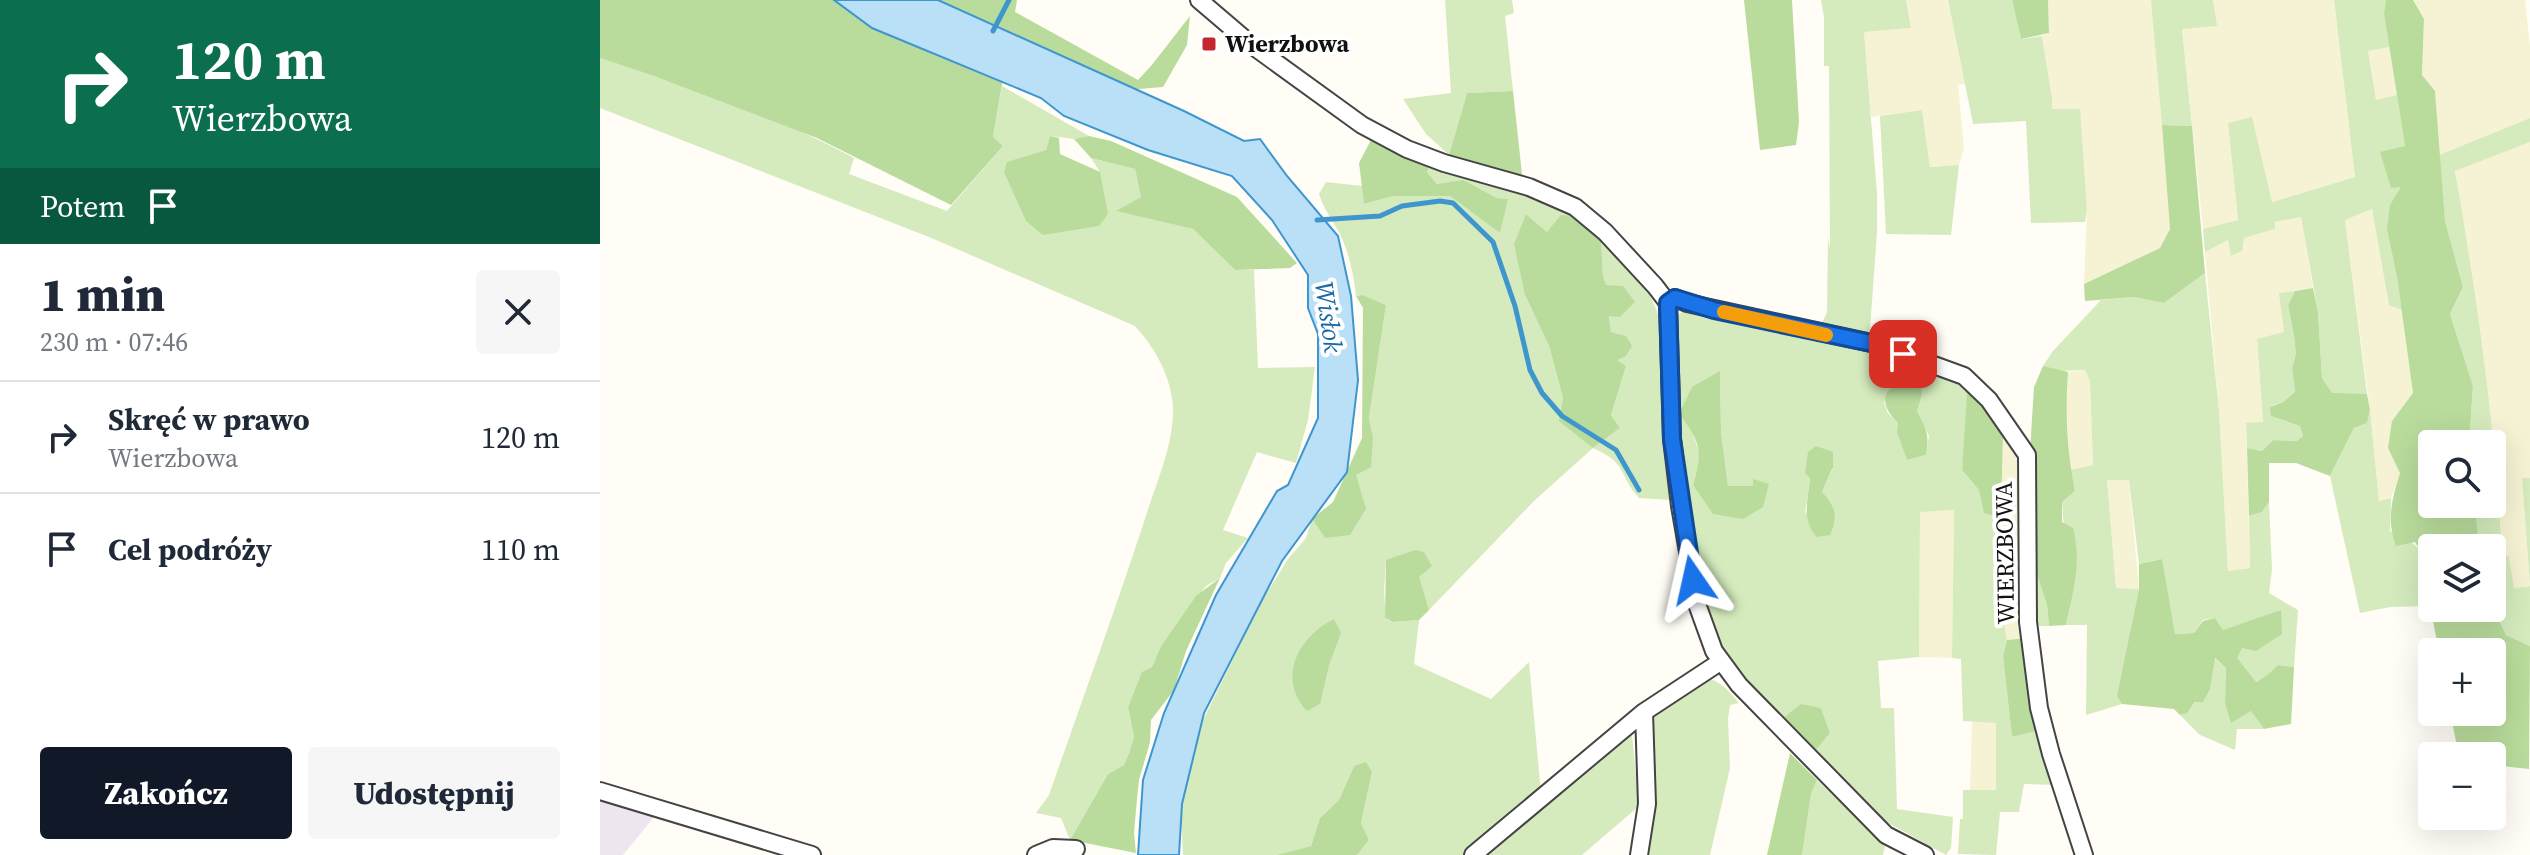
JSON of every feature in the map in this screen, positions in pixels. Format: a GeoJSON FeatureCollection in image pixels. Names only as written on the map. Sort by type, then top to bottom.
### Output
{"type":"FeatureCollection","features":[{"type":"Feature","properties":{"kind":"street"},"geometry":{"type":"LineString","coordinates":[[1199,0],[1253,46],[1362,125],[1407,149],[1529,187],[1575,207],[1605,232],[1668,303],[1672,439],[1680,506],[1697,604],[1710,643],[1720,662],[1886,835],[1925,855]]}},
{"type":"Feature","properties":{"kind":"street","name":"WIERZBOWA"},"geometry":{"type":"LineString","coordinates":[[1668,303],[1675,298],[1714,310],[1876,344],[1964,376],[1989,400],[2027,455],[2028,622],[2039,708],[2084,855]]}},
{"type":"Feature","properties":{"kind":"street"},"geometry":{"type":"LineString","coordinates":[[1473,855],[1644,712],[1720,662]]}},
{"type":"Feature","properties":{"kind":"street"},"geometry":{"type":"LineString","coordinates":[[1639,855],[1647,804],[1644,712]]}},
{"type":"Feature","properties":{"kind":"street"},"geometry":{"type":"LineString","coordinates":[[600,791],[812,855]]}},
{"type":"Feature","properties":{"kind":"street"},"geometry":{"type":"LineString","coordinates":[[1036,855],[1053,848],[1076,849]]}},
{"type":"Feature","properties":{"kind":"shaded area"},"geometry":{"type":"Polygon","coordinates":[[[1906,0],[1948,0],[1965,84],[1958,85],[1964,148],[1959,165],[1930,167],[1922,110],[1871,117],[1864,32],[1911,28],[1906,0]]]}},
{"type":"Feature","properties":{"kind":"shaded area"},"geometry":{"type":"Polygon","coordinates":[[[2048,0],[2151,0],[2156,36],[2170,229],[2160,248],[2084,284],[2087,209],[2079,109],[2051,110],[2052,98],[2042,36],[2049,33],[2048,0]]]}},
{"type":"Feature","properties":{"kind":"shaded area"},"geometry":{"type":"Polygon","coordinates":[[[2213,0],[2334,0],[2355,177],[2271,202],[2228,123],[2238,220],[2203,229],[2182,28],[2216,25],[2213,0]]]}},
{"type":"Feature","properties":{"kind":"shaded area"},"geometry":{"type":"Polygon","coordinates":[[[2413,0],[2525,0],[2530,47],[2530,118],[2439,155],[2435,91],[2422,75],[2424,19],[2413,0]]]}},
{"type":"Feature","properties":{"kind":"shaded area"},"geometry":{"type":"Polygon","coordinates":[[[2390,47],[2397,95],[2376,101],[2368,51],[2390,47]]]}},
{"type":"Feature","properties":{"kind":"shaded area"},"geometry":{"type":"Polygon","coordinates":[[[2530,142],[2530,478],[2522,479],[2530,586],[2513,588],[2510,558],[2506,556],[2506,534],[2501,534],[2500,518],[2506,518],[2506,430],[2491,430],[2455,170],[2530,142]]]}},
{"type":"Feature","properties":{"kind":"shaded area"},"geometry":{"type":"Polygon","coordinates":[[[2372,209],[2389,304],[2402,310],[2413,393],[2392,421],[2400,473],[2391,498],[2379,502],[2345,220],[2372,209]]]}},
{"type":"Feature","properties":{"kind":"shaded area"},"geometry":{"type":"Polygon","coordinates":[[[2301,217],[2313,288],[2280,293],[2284,332],[2257,340],[2263,423],[2246,424],[2250,568],[2228,571],[2219,411],[2205,252],[2228,240],[2232,256],[2244,238],[2275,229],[2274,222],[2301,217]]]}},
{"type":"Feature","properties":{"kind":"shaded area"},"geometry":{"type":"Polygon","coordinates":[[[2085,370],[2090,381],[2093,465],[2070,470],[2066,398],[2068,372],[2085,370]]]}},
{"type":"Feature","properties":{"kind":"shaded area"},"geometry":{"type":"Polygon","coordinates":[[[2003,433],[2020,469],[2027,638],[2007,640],[2003,618],[2000,528],[2003,433]]]}},
{"type":"Feature","properties":{"kind":"shaded area"},"geometry":{"type":"Polygon","coordinates":[[[2107,480],[2129,480],[2139,589],[2116,588],[2107,480]]]}},
{"type":"Feature","properties":{"kind":"shaded area"},"geometry":{"type":"Polygon","coordinates":[[[1954,510],[1952,658],[1919,657],[1920,511],[1954,510]]]}},
{"type":"Feature","properties":{"kind":"shaded area"},"geometry":{"type":"Polygon","coordinates":[[[1972,722],[1996,722],[1996,790],[1970,790],[1972,722]]]}},
{"type":"Feature","properties":{"kind":"shaded area"},"geometry":{"type":"Polygon","coordinates":[[[600,800],[654,817],[623,855],[600,855],[600,800]]]}},
{"type":"Feature","properties":{"kind":"green space"},"geometry":{"type":"Polygon","coordinates":[[[600,0],[1017,0],[1015,12],[1138,80],[1190,16],[1187,45],[1163,87],[1127,90],[1011,32],[993,137],[1003,146],[951,205],[817,138],[600,58],[600,0]]]}},
{"type":"Feature","properties":{"kind":"green space"},"geometry":{"type":"Polygon","coordinates":[[[1445,0],[1512,0],[1514,13],[1505,16],[1513,91],[1467,93],[1449,155],[1426,134],[1403,99],[1451,93],[1445,0]]]}},
{"type":"Feature","properties":{"kind":"green space"},"geometry":{"type":"Polygon","coordinates":[[[1744,0],[1792,0],[1799,122],[1796,145],[1760,150],[1744,0]]]}},
{"type":"Feature","properties":{"kind":"green space"},"geometry":{"type":"Polygon","coordinates":[[[1821,0],[1906,0],[1911,28],[1864,32],[1877,194],[1877,232],[1868,335],[1819,330],[1827,312],[1828,237],[1830,249],[1829,66],[1824,66],[1821,0]]]}},
{"type":"Feature","properties":{"kind":"green space"},"geometry":{"type":"Polygon","coordinates":[[[1948,0],[2012,0],[2021,39],[2042,36],[2052,109],[2080,109],[2087,210],[2085,222],[2031,223],[2026,121],[1973,124],[1948,0]]]}},
{"type":"Feature","properties":{"kind":"green space"},"geometry":{"type":"Polygon","coordinates":[[[2012,0],[2048,0],[2049,33],[2021,39],[2012,0]]]}},
{"type":"Feature","properties":{"kind":"green space"},"geometry":{"type":"Polygon","coordinates":[[[2151,0],[2213,0],[2217,26],[2182,29],[2192,126],[2162,125],[2151,0]]]}},
{"type":"Feature","properties":{"kind":"green space"},"geometry":{"type":"Polygon","coordinates":[[[2334,0],[2386,0],[2384,13],[2390,47],[2368,51],[2376,100],[2397,95],[2405,146],[2380,153],[2402,186],[2397,276],[2402,310],[2389,305],[2372,209],[2345,220],[2367,394],[2332,394],[2322,378],[2318,312],[2301,217],[2275,222],[2275,229],[2244,238],[2242,251],[2231,256],[2228,240],[2205,252],[2203,229],[2238,220],[2228,123],[2252,117],[2272,202],[2355,177],[2334,0]]]}},
{"type":"Feature","properties":{"kind":"green space"},"geometry":{"type":"Polygon","coordinates":[[[2386,0],[2413,0],[2424,19],[2422,75],[2435,91],[2445,221],[2463,287],[2450,314],[2473,386],[2470,430],[2418,430],[2418,518],[2476,518],[2478,534],[2418,534],[2418,547],[2415,542],[2396,546],[2391,528],[2393,500],[2400,473],[2388,448],[2392,421],[2413,393],[2397,276],[2387,229],[2390,205],[2401,187],[2391,188],[2380,152],[2405,146],[2384,13],[2386,0]]]}},
{"type":"Feature","properties":{"kind":"green space"},"geometry":{"type":"Polygon","coordinates":[[[600,58],[793,128],[854,158],[849,174],[947,211],[1003,146],[993,137],[1002,86],[1089,136],[1074,139],[1050,136],[1046,150],[1100,172],[1091,158],[1135,169],[1141,197],[1117,211],[1193,229],[1235,270],[1254,270],[1258,368],[1315,367],[1308,420],[1296,463],[1257,452],[1223,530],[1248,538],[1226,563],[1220,578],[1206,586],[1160,648],[1152,667],[1142,673],[1128,707],[1134,737],[1124,765],[1108,774],[1070,840],[1061,818],[1036,813],[1049,795],[1167,450],[1173,421],[1172,396],[1155,353],[1135,326],[929,237],[600,108],[600,58]]]}},
{"type":"Feature","properties":{"kind":"green space"},"geometry":{"type":"Polygon","coordinates":[[[1513,91],[1522,174],[1519,179],[1455,161],[1449,155],[1467,93],[1513,91]]]}},
{"type":"Feature","properties":{"kind":"green space"},"geometry":{"type":"Polygon","coordinates":[[[1922,110],[1930,167],[1959,165],[1951,235],[1886,234],[1880,116],[1922,110]]]}},
{"type":"Feature","properties":{"kind":"green space"},"geometry":{"type":"Polygon","coordinates":[[[2530,118],[2530,142],[2455,171],[2471,266],[2492,430],[2470,430],[2473,386],[2450,314],[2463,287],[2445,221],[2439,155],[2530,118]]]}},
{"type":"Feature","properties":{"kind":"green space"},"geometry":{"type":"Polygon","coordinates":[[[2162,125],[2192,126],[2205,273],[2164,303],[2134,297],[2085,301],[2084,284],[2160,248],[2170,229],[2162,125]]]}},
{"type":"Feature","properties":{"kind":"green space"},"geometry":{"type":"Polygon","coordinates":[[[1374,134],[1430,164],[1427,172],[1437,184],[1463,180],[1497,198],[1508,199],[1500,233],[1450,196],[1393,196],[1364,204],[1359,163],[1374,134]]]}},
{"type":"Feature","properties":{"kind":"green space"},"geometry":{"type":"Polygon","coordinates":[[[1050,136],[1059,138],[1060,154],[1100,172],[1108,214],[1099,226],[1043,235],[1026,221],[1004,172],[1007,162],[1046,150],[1050,136]]]}},
{"type":"Feature","properties":{"kind":"green space"},"geometry":{"type":"Polygon","coordinates":[[[1089,136],[1111,141],[1237,197],[1297,263],[1290,268],[1235,270],[1193,229],[1116,211],[1141,197],[1135,169],[1091,158],[1074,139],[1089,136]]]}},
{"type":"Feature","properties":{"kind":"green space"},"geometry":{"type":"Polygon","coordinates":[[[1430,164],[1547,200],[1574,216],[1547,232],[1526,214],[1525,295],[1549,346],[1563,398],[1562,416],[1593,448],[1535,500],[1429,610],[1418,577],[1386,560],[1384,591],[1386,619],[1393,622],[1419,620],[1414,664],[1491,699],[1529,662],[1541,794],[1462,855],[1357,855],[1369,840],[1361,823],[1372,772],[1354,766],[1339,800],[1320,818],[1311,846],[1276,855],[1183,855],[1181,810],[1201,724],[1262,601],[1288,559],[1306,538],[1312,519],[1325,538],[1373,437],[1369,418],[1386,305],[1363,295],[1356,296],[1346,249],[1319,194],[1326,182],[1362,186],[1364,204],[1393,196],[1450,196],[1500,232],[1507,199],[1497,198],[1463,181],[1437,184],[1427,172],[1430,164]]]}},
{"type":"Feature","properties":{"kind":"green space"},"geometry":{"type":"Polygon","coordinates":[[[1526,214],[1547,232],[1561,215],[1574,216],[1601,240],[1606,285],[1623,286],[1635,302],[1620,317],[1609,316],[1611,332],[1626,336],[1632,346],[1626,356],[1617,360],[1626,366],[1611,415],[1620,428],[1593,448],[1559,421],[1563,398],[1549,346],[1525,295],[1514,244],[1526,214]]]}},
{"type":"Feature","properties":{"kind":"green space"},"geometry":{"type":"Polygon","coordinates":[[[1601,240],[1630,268],[1646,289],[1661,325],[1664,424],[1671,500],[1639,498],[1618,465],[1593,448],[1620,428],[1611,415],[1626,366],[1616,360],[1620,334],[1611,333],[1601,240]]]}},
{"type":"Feature","properties":{"kind":"green space"},"geometry":{"type":"Polygon","coordinates":[[[2205,273],[2219,411],[2228,571],[2250,568],[2249,516],[2262,512],[2269,502],[2272,569],[2269,593],[2298,610],[2294,667],[2278,665],[2271,674],[2255,682],[2236,658],[2242,648],[2281,634],[2281,611],[2223,630],[2215,618],[2203,620],[2194,633],[2175,634],[2161,559],[2139,564],[2129,480],[2107,480],[2116,588],[2139,589],[2118,695],[2122,704],[2086,715],[2087,625],[2066,625],[2070,607],[2062,502],[2075,491],[2070,470],[2093,465],[2090,381],[2085,370],[2059,371],[2043,366],[2101,300],[2134,297],[2164,303],[2205,273]]]}},
{"type":"Feature","properties":{"kind":"green space"},"geometry":{"type":"Polygon","coordinates":[[[2313,288],[2318,312],[2322,378],[2332,393],[2367,394],[2370,410],[2367,423],[2354,428],[2330,476],[2296,463],[2269,463],[2269,502],[2262,512],[2249,516],[2247,448],[2262,451],[2273,440],[2297,441],[2303,436],[2300,426],[2271,416],[2270,407],[2283,402],[2295,392],[2292,369],[2296,354],[2288,305],[2295,291],[2313,288]]]}},
{"type":"Feature","properties":{"kind":"green space"},"geometry":{"type":"Polygon","coordinates":[[[2295,291],[2288,305],[2296,354],[2292,369],[2295,392],[2283,402],[2271,406],[2271,416],[2300,426],[2303,436],[2297,441],[2273,440],[2262,451],[2247,448],[2246,423],[2263,422],[2257,339],[2284,332],[2279,293],[2295,291]]]}},
{"type":"Feature","properties":{"kind":"green space"},"geometry":{"type":"Polygon","coordinates":[[[1363,295],[1386,305],[1369,418],[1373,437],[1371,467],[1356,475],[1366,509],[1350,535],[1325,538],[1312,519],[1333,502],[1362,438],[1363,308],[1356,296],[1363,295]]]}},
{"type":"Feature","properties":{"kind":"green space"},"geometry":{"type":"Polygon","coordinates":[[[1690,307],[1915,361],[1952,376],[1970,389],[1962,470],[1995,516],[2001,513],[2003,618],[2007,640],[2003,656],[2012,737],[2040,730],[2057,785],[2024,784],[2019,812],[2000,812],[1996,855],[1958,854],[1963,790],[1996,790],[1996,723],[1963,721],[1961,659],[1952,658],[1954,510],[1920,512],[1919,657],[1878,661],[1881,708],[1894,708],[1897,809],[1953,817],[1951,848],[1946,855],[1883,820],[1816,750],[1830,733],[1821,708],[1801,705],[1784,717],[1738,672],[1716,640],[1705,605],[1683,475],[1676,379],[1678,315],[1690,307]],[[1720,371],[1692,430],[1701,459],[1693,485],[1763,507],[1753,480],[1754,487],[1728,487],[1721,432],[1720,371]],[[1922,395],[1884,401],[1887,412],[1898,423],[1907,460],[1926,455],[1929,436],[1917,411],[1922,395]],[[1833,468],[1810,478],[1805,514],[1822,492],[1833,468]]]}},
{"type":"Feature","properties":{"kind":"green space"},"geometry":{"type":"Polygon","coordinates":[[[2043,366],[2068,372],[2067,432],[2075,491],[2062,502],[2062,522],[2073,528],[2077,553],[2076,577],[2066,625],[2049,626],[2047,605],[2035,569],[2030,451],[2034,387],[2043,366]]]}},
{"type":"Feature","properties":{"kind":"green space"},"geometry":{"type":"Polygon","coordinates":[[[1720,371],[1721,432],[1728,486],[1753,486],[1753,479],[1769,484],[1763,507],[1743,519],[1713,514],[1693,485],[1698,448],[1692,432],[1679,414],[1692,387],[1720,371]]]}},
{"type":"Feature","properties":{"kind":"green space"},"geometry":{"type":"Polygon","coordinates":[[[1917,377],[1921,380],[1922,395],[1917,411],[1928,442],[1926,455],[1907,460],[1897,432],[1898,423],[1890,414],[1885,399],[1891,388],[1917,377]]]}},
{"type":"Feature","properties":{"kind":"green space"},"geometry":{"type":"Polygon","coordinates":[[[1970,389],[1998,420],[2003,433],[2001,513],[1995,516],[1984,513],[1979,490],[1962,470],[1967,394],[1970,389]]]}},
{"type":"Feature","properties":{"kind":"green space"},"geometry":{"type":"Polygon","coordinates":[[[2370,410],[2379,501],[2391,498],[2390,531],[2418,548],[2418,606],[2390,607],[2360,613],[2330,476],[2354,428],[2367,423],[2370,410]]]}},
{"type":"Feature","properties":{"kind":"green space"},"geometry":{"type":"Polygon","coordinates":[[[1816,446],[1833,452],[1833,467],[1822,492],[1833,507],[1835,517],[1830,535],[1817,537],[1807,517],[1810,478],[1805,473],[1808,452],[1816,446]]]}},
{"type":"Feature","properties":{"kind":"green space"},"geometry":{"type":"Polygon","coordinates":[[[2522,478],[2530,478],[2530,586],[2522,478]]]}},
{"type":"Feature","properties":{"kind":"green space"},"geometry":{"type":"Polygon","coordinates":[[[2476,518],[2499,518],[2501,534],[2478,534],[2476,518]]]}},
{"type":"Feature","properties":{"kind":"green space"},"geometry":{"type":"Polygon","coordinates":[[[1415,550],[1424,552],[1432,566],[1419,577],[1429,610],[1419,620],[1393,622],[1385,618],[1386,560],[1415,550]]]}},
{"type":"Feature","properties":{"kind":"green space"},"geometry":{"type":"Polygon","coordinates":[[[2506,555],[2509,557],[2514,588],[2530,586],[2530,646],[2506,635],[2500,622],[2506,622],[2506,555]]]}},
{"type":"Feature","properties":{"kind":"green space"},"geometry":{"type":"Polygon","coordinates":[[[2162,559],[2175,634],[2194,633],[2203,621],[2215,618],[2223,630],[2281,610],[2282,634],[2256,651],[2242,648],[2237,658],[2256,682],[2278,665],[2294,667],[2291,724],[2264,729],[2251,711],[2231,723],[2225,704],[2226,668],[2215,658],[2210,689],[2203,702],[2195,702],[2187,713],[2180,715],[2174,709],[2122,704],[2117,696],[2139,589],[2139,564],[2162,559]]]}},
{"type":"Feature","properties":{"kind":"green space"},"geometry":{"type":"Polygon","coordinates":[[[2035,569],[2047,605],[2049,626],[2036,626],[2035,569]]]}},
{"type":"Feature","properties":{"kind":"green space"},"geometry":{"type":"Polygon","coordinates":[[[1220,578],[1186,651],[1174,690],[1151,720],[1150,742],[1139,780],[1134,833],[1136,853],[1070,840],[1108,774],[1124,765],[1134,737],[1128,707],[1142,672],[1152,667],[1160,648],[1196,596],[1220,578]]]}},
{"type":"Feature","properties":{"kind":"green space"},"geometry":{"type":"Polygon","coordinates":[[[1334,619],[1341,633],[1329,665],[1320,704],[1307,711],[1293,685],[1296,659],[1311,636],[1334,619]]]}},
{"type":"Feature","properties":{"kind":"green space"},"geometry":{"type":"Polygon","coordinates":[[[2433,622],[2500,622],[2506,635],[2530,646],[2529,769],[2506,767],[2506,742],[2456,742],[2453,726],[2506,726],[2506,638],[2436,638],[2433,622]]]}},
{"type":"Feature","properties":{"kind":"green space"},"geometry":{"type":"Polygon","coordinates":[[[2027,638],[2040,730],[2012,737],[2003,656],[2007,640],[2027,638]]]}},
{"type":"Feature","properties":{"kind":"green space"},"geometry":{"type":"Polygon","coordinates":[[[2214,658],[2226,668],[2225,704],[2231,722],[2251,711],[2264,729],[2237,729],[2235,750],[2200,735],[2180,715],[2187,712],[2198,699],[2214,658]]]}},
{"type":"Feature","properties":{"kind":"green space"},"geometry":{"type":"Polygon","coordinates":[[[1704,678],[1719,683],[1739,703],[1730,705],[1730,768],[1710,855],[1643,855],[1652,715],[1704,678]]]}},
{"type":"Feature","properties":{"kind":"green space"},"geometry":{"type":"Polygon","coordinates":[[[1801,704],[1821,708],[1830,733],[1816,750],[1784,717],[1801,704]]]}},
{"type":"Feature","properties":{"kind":"green space"},"geometry":{"type":"Polygon","coordinates":[[[1632,734],[1639,806],[1582,855],[1481,855],[1632,734]]]}},
{"type":"Feature","properties":{"kind":"green space"},"geometry":{"type":"Polygon","coordinates":[[[1790,753],[1817,780],[1811,794],[1802,855],[1767,855],[1790,753]]]}},
{"type":"Feature","properties":{"kind":"green space"},"geometry":{"type":"Polygon","coordinates":[[[1366,762],[1372,772],[1361,823],[1369,840],[1357,855],[1276,855],[1311,846],[1320,818],[1339,800],[1354,766],[1366,762]]]}},
{"type":"Feature","properties":{"kind":"green space"},"geometry":{"type":"Polygon","coordinates":[[[1817,780],[1885,846],[1883,855],[1802,855],[1811,794],[1817,780]]]}},
{"type":"Feature","properties":{"kind":"water","name":"Wisłok"},"geometry":{"type":"Polygon","coordinates":[[[834,0],[938,0],[1244,141],[1260,139],[1338,236],[1351,296],[1358,380],[1347,472],[1282,561],[1204,713],[1182,804],[1179,855],[1138,855],[1143,780],[1164,713],[1216,595],[1277,491],[1288,485],[1318,418],[1318,334],[1308,308],[1308,275],[1272,220],[1232,176],[1148,150],[1064,116],[1041,98],[872,28],[834,0]]]}},
{"type":"Feature","properties":{"kind":"waterway"},"geometry":{"type":"LineString","coordinates":[[993,31],[1009,0]]}},
{"type":"Feature","properties":{"kind":"waterway"},"geometry":{"type":"LineString","coordinates":[[1317,220],[1380,216],[1402,206],[1440,201],[1453,203],[1493,242],[1515,306],[1530,370],[1542,393],[1562,416],[1616,450],[1639,490]]}},
{"type":"Feature","properties":{"kind":"slow traffic"},"geometry":{"type":"LineString","coordinates":[[1724,312],[1826,335]]}},
{"type":"Feature","properties":{"kind":"place","name":"Wierzbowa"},"geometry":{"type":"Point","coordinates":[1209,44]}},
{"type":"Feature","properties":{"kind":"route"},"geometry":{"type":"LineString","coordinates":[[1693,580],[1672,439],[1668,303],[1675,298],[1714,310],[1876,344],[1903,354]]}}]}
